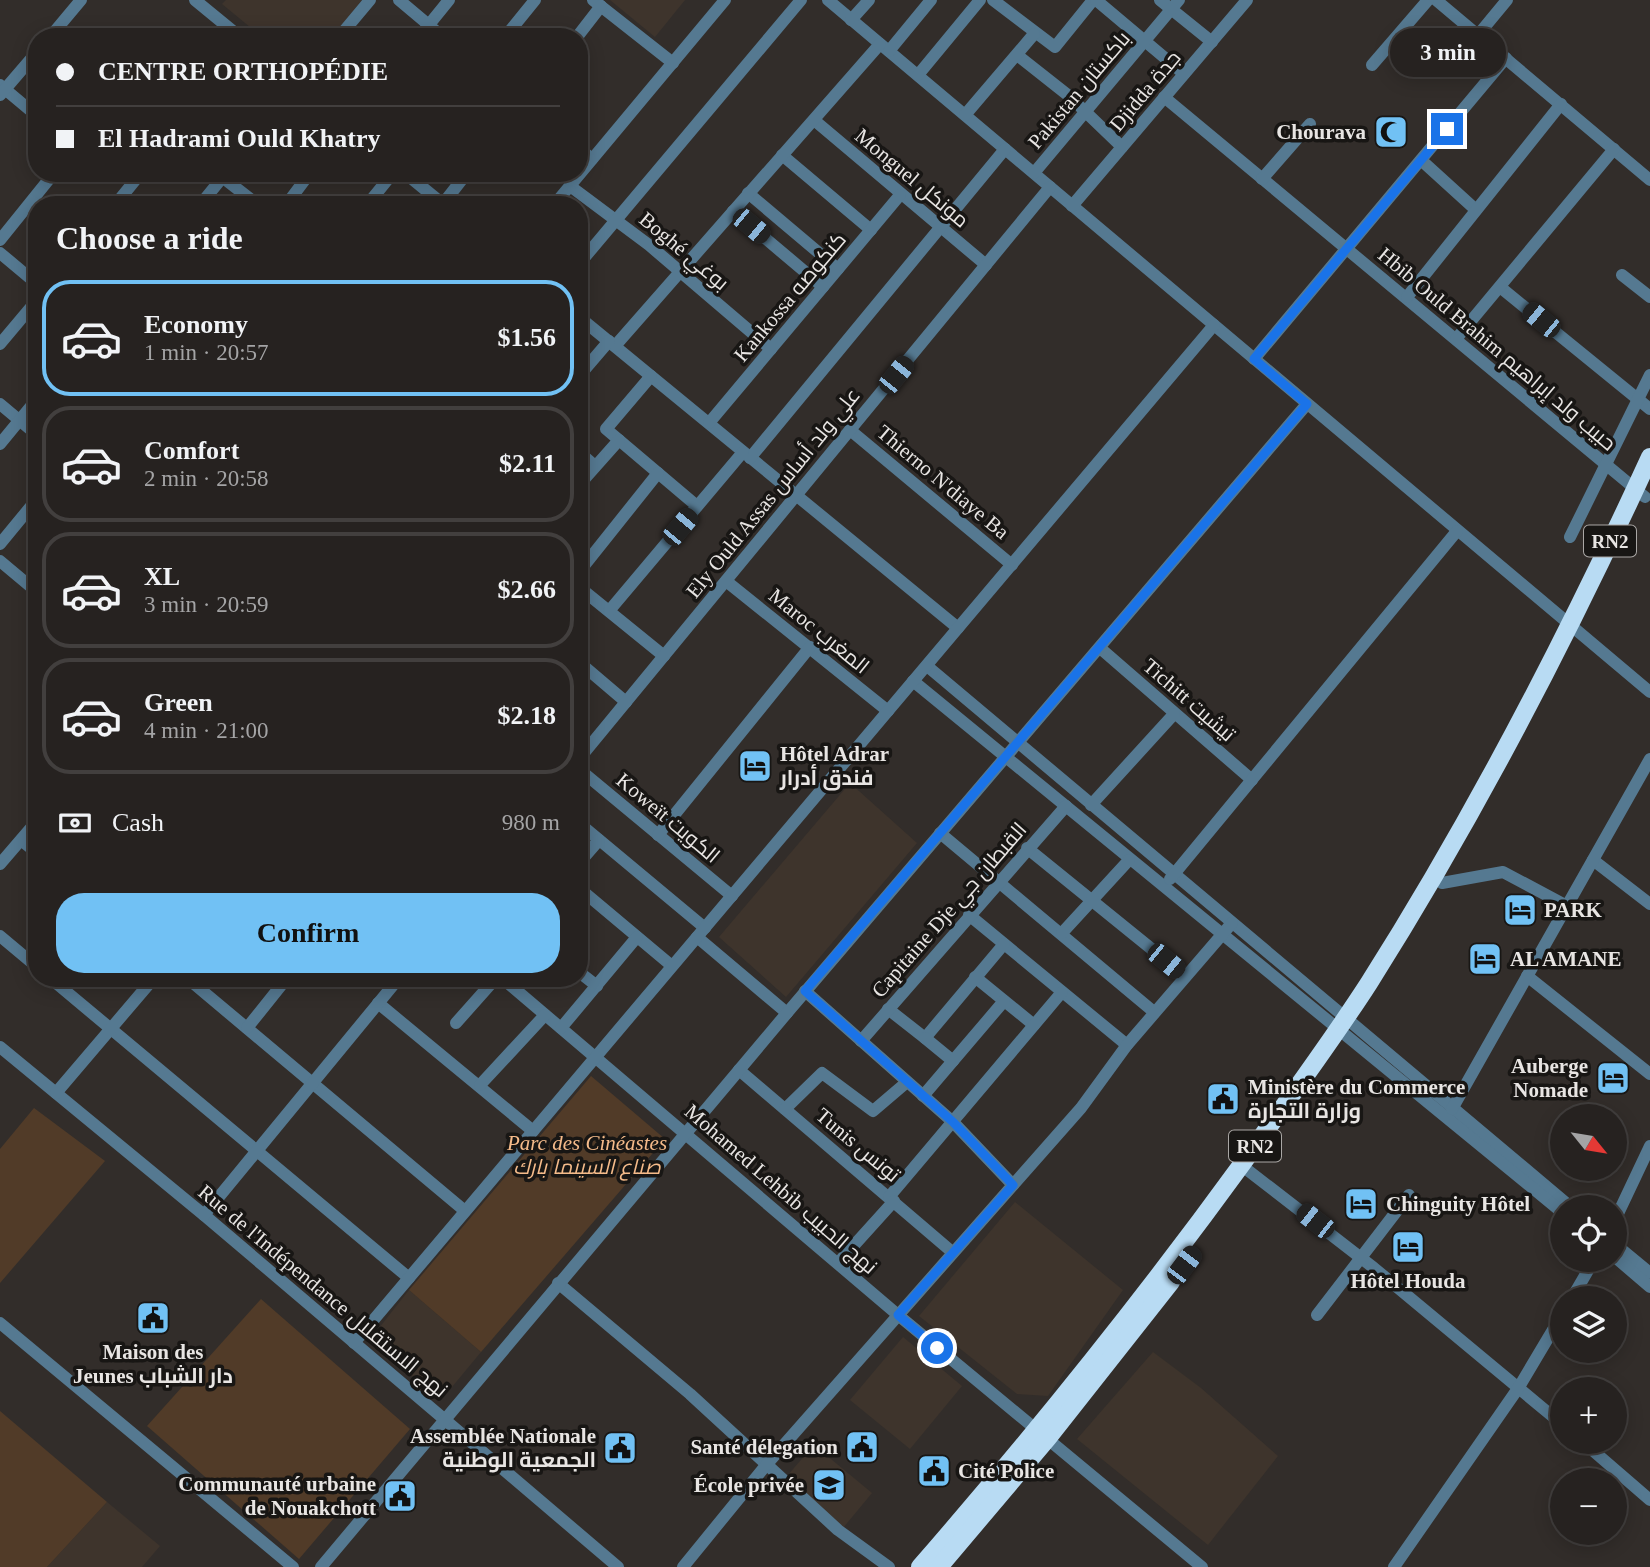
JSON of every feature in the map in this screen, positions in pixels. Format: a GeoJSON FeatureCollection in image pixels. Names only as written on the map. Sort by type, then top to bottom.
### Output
{"type":"FeatureCollection","features":[{"type":"Feature","properties":{"kind":"highway","name":"RN2"},"geometry":{"type":"LineString","coordinates":[[920,1567],[1042,1434],[1164,1292],[1441,883],[1496,789],[1643,490],[1650,457]]}},
{"type":"Feature","properties":{"kind":"highway","name":"RN2"},"geometry":{"type":"LineString","coordinates":[[1346,1026],[1488,785],[1574,629]]}},
{"type":"Feature","properties":{"kind":"highway","name":"RN2"},"geometry":{"type":"LineString","coordinates":[[939,1567],[1042,1434]]}},
{"type":"Feature","properties":{"kind":"street"},"geometry":{"type":"LineString","coordinates":[[195,0],[209,4],[232,28]]}},
{"type":"Feature","properties":{"kind":"street"},"geometry":{"type":"LineString","coordinates":[[347,28],[370,0]]}},
{"type":"Feature","properties":{"kind":"street"},"geometry":{"type":"LineString","coordinates":[[399,0],[432,28]]}},
{"type":"Feature","properties":{"kind":"street"},"geometry":{"type":"LineString","coordinates":[[426,28],[449,0]]}},
{"type":"Feature","properties":{"kind":"street"},"geometry":{"type":"LineString","coordinates":[[512,28],[535,0]]}},
{"type":"Feature","properties":{"kind":"street"},"geometry":{"type":"LineString","coordinates":[[588,164],[725,0]]}},
{"type":"Feature","properties":{"kind":"street"},"geometry":{"type":"LineString","coordinates":[[588,253],[801,0]]}},
{"type":"Feature","properties":{"kind":"street"},"geometry":{"type":"LineString","coordinates":[[828,0],[1650,692]]}},
{"type":"Feature","properties":{"kind":"street"},"geometry":{"type":"LineString","coordinates":[[851,20],[869,0]]}},
{"type":"Feature","properties":{"kind":"street"},"geometry":{"type":"LineString","coordinates":[[588,367],[680,273],[814,120],[931,0]]}},
{"type":"Feature","properties":{"kind":"street"},"geometry":{"type":"LineString","coordinates":[[918,75],[980,0]]}},
{"type":"Feature","properties":{"kind":"street"},"geometry":{"type":"LineString","coordinates":[[993,0],[1034,34],[1055,47],[1095,0],[1184,74]]}},
{"type":"Feature","properties":{"kind":"street"},"geometry":{"type":"LineString","coordinates":[[1160,0],[1175,5],[1212,41]]}},
{"type":"Feature","properties":{"kind":"street","name":"Djidda جدة"},"geometry":{"type":"LineString","coordinates":[[1072,206],[1247,0]]}},
{"type":"Feature","properties":{"kind":"street"},"geometry":{"type":"LineString","coordinates":[[1372,65],[1428,0]]}},
{"type":"Feature","properties":{"kind":"street"},"geometry":{"type":"LineString","coordinates":[[1436,0],[1650,180]]}},
{"type":"Feature","properties":{"kind":"street"},"geometry":{"type":"LineString","coordinates":[[1478,35],[1507,0]]}},
{"type":"Feature","properties":{"kind":"street"},"geometry":{"type":"LineString","coordinates":[[56,28],[74,2]]}},
{"type":"Feature","properties":{"kind":"street"},"geometry":{"type":"LineString","coordinates":[[582,28],[597,3],[673,63]]}},
{"type":"Feature","properties":{"kind":"street","name":"Pakistan باكستان"},"geometry":{"type":"LineString","coordinates":[[1034,173],[1084,110],[1175,5]]}},
{"type":"Feature","properties":{"kind":"street"},"geometry":{"type":"LineString","coordinates":[[965,115],[1034,34]]}},
{"type":"Feature","properties":{"kind":"street"},"geometry":{"type":"LineString","coordinates":[[1017,55],[1084,110],[1122,147]]}},
{"type":"Feature","properties":{"kind":"street"},"geometry":{"type":"LineString","coordinates":[[1254,359],[1506,58]]}},
{"type":"Feature","properties":{"kind":"street"},"geometry":{"type":"LineString","coordinates":[[28,62],[2,89],[28,109]]}},
{"type":"Feature","properties":{"kind":"street","name":"Hbib Ould Brahim حبيب ولد إبراهيم"},"geometry":{"type":"LineString","coordinates":[[1164,97],[1604,463],[1643,490]]}},
{"type":"Feature","properties":{"kind":"street"},"geometry":{"type":"LineString","coordinates":[[1406,297],[1561,104]]}},
{"type":"Feature","properties":{"kind":"street","name":"Monguel مونكل"},"geometry":{"type":"LineString","coordinates":[[814,120],[986,265]]}},
{"type":"Feature","properties":{"kind":"street"},"geometry":{"type":"LineString","coordinates":[[1262,179],[1310,124]]}},
{"type":"Feature","properties":{"kind":"street"},"geometry":{"type":"LineString","coordinates":[[608,611],[697,506],[747,455],[1005,149]]}},
{"type":"Feature","properties":{"kind":"street"},"geometry":{"type":"LineString","coordinates":[[1456,339],[1614,149]]}},
{"type":"Feature","properties":{"kind":"street"},"geometry":{"type":"LineString","coordinates":[[782,155],[871,230]]}},
{"type":"Feature","properties":{"kind":"street"},"geometry":{"type":"LineString","coordinates":[[588,156],[592,159]]}},
{"type":"Feature","properties":{"kind":"street"},"geometry":{"type":"LineString","coordinates":[[1421,160],[1476,210]]}},
{"type":"Feature","properties":{"kind":"street"},"geometry":{"type":"LineString","coordinates":[[35,196],[47,182]]}},
{"type":"Feature","properties":{"kind":"street"},"geometry":{"type":"LineString","coordinates":[[122,196],[134,182]]}},
{"type":"Feature","properties":{"kind":"street"},"geometry":{"type":"LineString","coordinates":[[230,182],[247,196]]}},
{"type":"Feature","properties":{"kind":"street"},"geometry":{"type":"LineString","coordinates":[[374,196],[386,182]]}},
{"type":"Feature","properties":{"kind":"street"},"geometry":{"type":"LineString","coordinates":[[416,182],[433,196]]}},
{"type":"Feature","properties":{"kind":"street"},"geometry":{"type":"LineString","coordinates":[[449,196],[460,182]]}},
{"type":"Feature","properties":{"kind":"street"},"geometry":{"type":"LineString","coordinates":[[562,196],[573,182]]}},
{"type":"Feature","properties":{"kind":"street","name":"Boghé بوغي"},"geometry":{"type":"LineString","coordinates":[[570,186],[584,196]]}},
{"type":"Feature","properties":{"kind":"street","name":"Ely Ould Assas علي ولد أساس"},"geometry":{"type":"LineString","coordinates":[[588,748],[1050,187]]}},
{"type":"Feature","properties":{"kind":"street"},"geometry":{"type":"LineString","coordinates":[[748,193],[838,270]]}},
{"type":"Feature","properties":{"kind":"street","name":"Kankossa كنكوصه"},"geometry":{"type":"LineString","coordinates":[[709,423],[900,195]]}},
{"type":"Feature","properties":{"kind":"street","name":"Boghé بوغي"},"geometry":{"type":"LineString","coordinates":[[588,199],[616,219],[771,349]]}},
{"type":"Feature","properties":{"kind":"street"},"geometry":{"type":"LineString","coordinates":[[0,240],[28,205]]}},
{"type":"Feature","properties":{"kind":"street"},"geometry":{"type":"LineString","coordinates":[[733,211],[823,287]]}},
{"type":"Feature","properties":{"kind":"street"},"geometry":{"type":"LineString","coordinates":[[0,253],[28,276]]}},
{"type":"Feature","properties":{"kind":"street"},"geometry":{"type":"LineString","coordinates":[[1622,275],[1650,297]]}},
{"type":"Feature","properties":{"kind":"street"},"geometry":{"type":"LineString","coordinates":[[1500,287],[1650,409]]}},
{"type":"Feature","properties":{"kind":"street"},"geometry":{"type":"LineString","coordinates":[[0,344],[28,311]]}},
{"type":"Feature","properties":{"kind":"street"},"geometry":{"type":"LineString","coordinates":[[588,324],[958,628]]}},
{"type":"Feature","properties":{"kind":"street"},"geometry":{"type":"LineString","coordinates":[[354,1343],[1214,325]]}},
{"type":"Feature","properties":{"kind":"street"},"geometry":{"type":"LineString","coordinates":[[1570,537],[1604,463],[1650,375]]}},
{"type":"Feature","properties":{"kind":"street"},"geometry":{"type":"LineString","coordinates":[[651,376],[606,429],[697,506]]}},
{"type":"Feature","properties":{"kind":"street"},"geometry":{"type":"LineString","coordinates":[[0,404],[28,428]]}},
{"type":"Feature","properties":{"kind":"street"},"geometry":{"type":"LineString","coordinates":[[321,1567],[805,991],[1307,404]]}},
{"type":"Feature","properties":{"kind":"street"},"geometry":{"type":"LineString","coordinates":[[0,444],[28,410]]}},
{"type":"Feature","properties":{"kind":"street","name":"Thierno N'diaye Ba"},"geometry":{"type":"LineString","coordinates":[[850,430],[1012,565]]}},
{"type":"Feature","properties":{"kind":"street"},"geometry":{"type":"LineString","coordinates":[[588,474],[619,440]]}},
{"type":"Feature","properties":{"kind":"street"},"geometry":{"type":"LineString","coordinates":[[588,460],[595,466]]}},
{"type":"Feature","properties":{"kind":"street"},"geometry":{"type":"LineString","coordinates":[[588,561],[658,473]]}},
{"type":"Feature","properties":{"kind":"street"},"geometry":{"type":"LineString","coordinates":[[0,544],[28,510]]}},
{"type":"Feature","properties":{"kind":"street"},"geometry":{"type":"LineString","coordinates":[[1163,888],[1457,531]]}},
{"type":"Feature","properties":{"kind":"street"},"geometry":{"type":"LineString","coordinates":[[0,561],[28,584]]}},
{"type":"Feature","properties":{"kind":"street","name":"Maroc المغرب"},"geometry":{"type":"LineString","coordinates":[[726,581],[888,711]]}},
{"type":"Feature","properties":{"kind":"street"},"geometry":{"type":"LineString","coordinates":[[588,594],[664,656]]}},
{"type":"Feature","properties":{"kind":"street"},"geometry":{"type":"LineString","coordinates":[[658,835],[810,647]]}},
{"type":"Feature","properties":{"kind":"street","name":"Tichitt تيشيت"},"geometry":{"type":"LineString","coordinates":[[1100,648],[1252,780]]}},
{"type":"Feature","properties":{"kind":"street"},"geometry":{"type":"LineString","coordinates":[[927,666],[1232,923],[1346,1026],[1550,1202]]}},
{"type":"Feature","properties":{"kind":"street"},"geometry":{"type":"LineString","coordinates":[[588,669],[626,702]]}},
{"type":"Feature","properties":{"kind":"street"},"geometry":{"type":"LineString","coordinates":[[913,681],[1163,888],[1346,1026],[1556,1195]]}},
{"type":"Feature","properties":{"kind":"street"},"geometry":{"type":"LineString","coordinates":[[1091,805],[1174,714]]}},
{"type":"Feature","properties":{"kind":"street"},"geometry":{"type":"LineString","coordinates":[[1452,1109],[1650,759]]}},
{"type":"Feature","properties":{"kind":"street","name":"Koweït الكويت"},"geometry":{"type":"LineString","coordinates":[[588,777],[732,896]]}},
{"type":"Feature","properties":{"kind":"street","name":"Capitaine Dje القبطان جي"},"geometry":{"type":"LineString","coordinates":[[860,1041],[1066,806]]}},
{"type":"Feature","properties":{"kind":"street"},"geometry":{"type":"LineString","coordinates":[[588,830],[787,1013]]}},
{"type":"Feature","properties":{"kind":"street"},"geometry":{"type":"LineString","coordinates":[[0,864],[28,832]]}},
{"type":"Feature","properties":{"kind":"street"},"geometry":{"type":"LineString","coordinates":[[940,833],[1154,1012]]}},
{"type":"Feature","properties":{"kind":"street"},"geometry":{"type":"LineString","coordinates":[[588,852],[599,839]]}},
{"type":"Feature","properties":{"kind":"street"},"geometry":{"type":"LineString","coordinates":[[21,840],[28,846]]}},
{"type":"Feature","properties":{"kind":"street"},"geometry":{"type":"LineString","coordinates":[[1027,848],[1185,976]]}},
{"type":"Feature","properties":{"kind":"street"},"geometry":{"type":"LineString","coordinates":[[1062,933],[1129,860]]}},
{"type":"Feature","properties":{"kind":"street"},"geometry":{"type":"LineString","coordinates":[[1593,860],[1650,904]]}},
{"type":"Feature","properties":{"kind":"street"},"geometry":{"type":"LineString","coordinates":[[1441,883],[1503,872],[1567,906]]}},
{"type":"Feature","properties":{"kind":"street"},"geometry":{"type":"LineString","coordinates":[[588,896],[672,966]]}},
{"type":"Feature","properties":{"kind":"street"},"geometry":{"type":"LineString","coordinates":[[969,915],[1126,1045]]}},
{"type":"Feature","properties":{"kind":"street"},"geometry":{"type":"LineString","coordinates":[[683,1567],[767,1464],[951,1251],[1081,1108],[1126,1045],[1232,923]]}},
{"type":"Feature","properties":{"kind":"street"},"geometry":{"type":"LineString","coordinates":[[0,936],[28,959]]}},
{"type":"Feature","properties":{"kind":"street"},"geometry":{"type":"LineString","coordinates":[[561,1028],[637,937]]}},
{"type":"Feature","properties":{"kind":"street"},"geometry":{"type":"LineString","coordinates":[[925,1038],[1004,944]]}},
{"type":"Feature","properties":{"kind":"street"},"geometry":{"type":"LineString","coordinates":[[1527,976],[1650,1074]]}},
{"type":"Feature","properties":{"kind":"street"},"geometry":{"type":"LineString","coordinates":[[975,977],[1034,1025]]}},
{"type":"Feature","properties":{"kind":"street"},"geometry":{"type":"LineString","coordinates":[[588,979],[597,986]]}},
{"type":"Feature","properties":{"kind":"street"},"geometry":{"type":"LineString","coordinates":[[61,987],[409,1278]]}},
{"type":"Feature","properties":{"kind":"street"},"geometry":{"type":"LineString","coordinates":[[56,1093],[146,987]]}},
{"type":"Feature","properties":{"kind":"street"},"geometry":{"type":"LineString","coordinates":[[198,987],[465,1212]]}},
{"type":"Feature","properties":{"kind":"street"},"geometry":{"type":"LineString","coordinates":[[247,1028],[281,987]]}},
{"type":"Feature","properties":{"kind":"street"},"geometry":{"type":"LineString","coordinates":[[204,1215],[391,987]]}},
{"type":"Feature","properties":{"kind":"street"},"geometry":{"type":"LineString","coordinates":[[456,1023],[488,987]]}},
{"type":"Feature","properties":{"kind":"street","name":"Mohamed Lehbib نهج الحبيب"},"geometry":{"type":"LineString","coordinates":[[513,987],[898,1315],[1202,1567]]}},
{"type":"Feature","properties":{"kind":"street"},"geometry":{"type":"LineString","coordinates":[[805,991],[953,1122],[1013,1185]]}},
{"type":"Feature","properties":{"kind":"street"},"geometry":{"type":"LineString","coordinates":[[838,1263],[1062,992]]}},
{"type":"Feature","properties":{"kind":"street"},"geometry":{"type":"LineString","coordinates":[[923,1096],[1004,1000]]}},
{"type":"Feature","properties":{"kind":"street"},"geometry":{"type":"LineString","coordinates":[[378,1003],[533,1131]]}},
{"type":"Feature","properties":{"kind":"street"},"geometry":{"type":"LineString","coordinates":[[888,1009],[953,1061]]}},
{"type":"Feature","properties":{"kind":"street"},"geometry":{"type":"LineString","coordinates":[[480,1085],[545,1014]]}},
{"type":"Feature","properties":{"kind":"street","name":"Rue de l'Indépendance نهج الاستقلال"},"geometry":{"type":"LineString","coordinates":[[0,1046],[204,1215],[618,1567]]}},
{"type":"Feature","properties":{"kind":"street","name":"Tunis تونس"},"geometry":{"type":"LineString","coordinates":[[739,1070],[951,1251]]}},
{"type":"Feature","properties":{"kind":"street"},"geometry":{"type":"LineString","coordinates":[[785,1109],[822,1073],[873,1111],[907,1082]]}},
{"type":"Feature","properties":{"kind":"street"},"geometry":{"type":"LineString","coordinates":[[1627,1195],[1650,1146]]}},
{"type":"Feature","properties":{"kind":"street"},"geometry":{"type":"LineString","coordinates":[[1246,1168],[1361,1258],[1550,1414]]}},
{"type":"Feature","properties":{"kind":"street"},"geometry":{"type":"LineString","coordinates":[[1317,1315],[1409,1195]]}},
{"type":"Feature","properties":{"kind":"street"},"geometry":{"type":"LineString","coordinates":[[1627,1254],[1644,1268],[1650,1287]]}},
{"type":"Feature","properties":{"kind":"street"},"geometry":{"type":"LineString","coordinates":[[1627,1262],[1644,1268]]}},
{"type":"Feature","properties":{"kind":"street"},"geometry":{"type":"LineString","coordinates":[[558,1283],[767,1464],[838,1530],[889,1567]]}},
{"type":"Feature","properties":{"kind":"street"},"geometry":{"type":"LineString","coordinates":[[0,1322],[293,1567]]}},
{"type":"Feature","properties":{"kind":"street"},"geometry":{"type":"LineString","coordinates":[[1394,1567],[1519,1387],[1550,1335]]}},
{"type":"Feature","properties":{"kind":"street"},"geometry":{"type":"LineString","coordinates":[[1597,1454],[1650,1500]]}},
{"type":"Feature","properties":{"kind":"shaded area"},"geometry":{"type":"Polygon","coordinates":[[[226,0],[362,0],[339,28],[251,28],[222,4],[226,0]]]}},
{"type":"Feature","properties":{"kind":"shaded area"},"geometry":{"type":"Polygon","coordinates":[[[610,0],[685,0],[655,37],[610,0]]]}},
{"type":"Feature","properties":{"kind":"shaded area"},"geometry":{"type":"Polygon","coordinates":[[[850,783],[917,843],[786,997],[719,937],[850,783]]]}},
{"type":"Feature","properties":{"kind":"shaded area"},"geometry":{"type":"Polygon","coordinates":[[[1015,1202],[1123,1290],[1048,1396],[1017,1394],[919,1316],[1015,1202]]]}},
{"type":"Feature","properties":{"kind":"shaded area"},"geometry":{"type":"Polygon","coordinates":[[[409,1290],[481,1352],[442,1399],[368,1342],[409,1290]]]}},
{"type":"Feature","properties":{"kind":"shaded area"},"geometry":{"type":"Polygon","coordinates":[[[903,1337],[962,1386],[910,1449],[850,1400],[903,1337]]]}},
{"type":"Feature","properties":{"kind":"shaded area"},"geometry":{"type":"Polygon","coordinates":[[[1153,1352],[1201,1388],[1278,1456],[1208,1545],[1077,1439],[1153,1352]]]}},
{"type":"Feature","properties":{"kind":"shaded area","name":"École privée"},"geometry":{"type":"Polygon","coordinates":[[[814,1445],[872,1493],[843,1528],[787,1476],[814,1445]]]}},
{"type":"Feature","properties":{"kind":"shaded area"},"geometry":{"type":"Polygon","coordinates":[[[107,1502],[160,1546],[142,1567],[47,1567],[107,1502]]]}},
{"type":"Feature","properties":{"kind":"green space","name":"Parc des Cinéastes صناع السينما بارك"},"geometry":{"type":"Polygon","coordinates":[[[591,1076],[665,1139],[481,1352],[409,1290],[591,1076]]]}},
{"type":"Feature","properties":{"kind":"green space"},"geometry":{"type":"Polygon","coordinates":[[[34,1108],[105,1161],[0,1283],[0,1149],[34,1108]]]}},
{"type":"Feature","properties":{"kind":"green space"},"geometry":{"type":"Polygon","coordinates":[[[261,1299],[410,1429],[299,1559],[147,1426],[261,1299]]]}},
{"type":"Feature","properties":{"kind":"green space"},"geometry":{"type":"Polygon","coordinates":[[[0,1411],[107,1502],[47,1567],[0,1567],[0,1411]]]}},
{"type":"Feature","properties":{"kind":"place","name":"Chourava"},"geometry":{"type":"Point","coordinates":[1391,132]}},
{"type":"Feature","properties":{"kind":"place","name":"Hôtel Adrar فندق أدرار"},"geometry":{"type":"Point","coordinates":[755,766]}},
{"type":"Feature","properties":{"kind":"place","name":"PARK"},"geometry":{"type":"Point","coordinates":[1520,910]}},
{"type":"Feature","properties":{"kind":"place","name":"AL AMANE"},"geometry":{"type":"Point","coordinates":[1485,959]}},
{"type":"Feature","properties":{"kind":"place","name":"Auberge Nomade"},"geometry":{"type":"Point","coordinates":[1613,1078]}},
{"type":"Feature","properties":{"kind":"place","name":"Ministère du Commerce وزارة التجارة"},"geometry":{"type":"Point","coordinates":[1223,1099]}},
{"type":"Feature","properties":{"kind":"place","name":"Chinguity Hôtel"},"geometry":{"type":"Point","coordinates":[1361,1204]}},
{"type":"Feature","properties":{"kind":"place","name":"Hôtel Houda"},"geometry":{"type":"Point","coordinates":[1408,1247]}},
{"type":"Feature","properties":{"kind":"place","name":"Maison des Jeunes دار الشباب"},"geometry":{"type":"Point","coordinates":[153,1318]}},
{"type":"Feature","properties":{"kind":"place","name":"Santé délegation"},"geometry":{"type":"Point","coordinates":[862,1447]}},
{"type":"Feature","properties":{"kind":"place","name":"Assemblée Nationale الجمعية الوطنية"},"geometry":{"type":"Point","coordinates":[620,1448]}},
{"type":"Feature","properties":{"kind":"place","name":"Cité Police"},"geometry":{"type":"Point","coordinates":[934,1471]}},
{"type":"Feature","properties":{"kind":"place","name":"École privée"},"geometry":{"type":"Point","coordinates":[829,1485]}},
{"type":"Feature","properties":{"kind":"place","name":"Communauté urbaine de Nouakchott"},"geometry":{"type":"Point","coordinates":[400,1496]}},
{"type":"Feature","properties":{"kind":"route"},"geometry":{"type":"LineString","coordinates":[[937,1348],[898,1315],[951,1251],[1013,1185],[953,1122],[805,991],[1307,404],[1254,359],[1447,129]]}}]}
